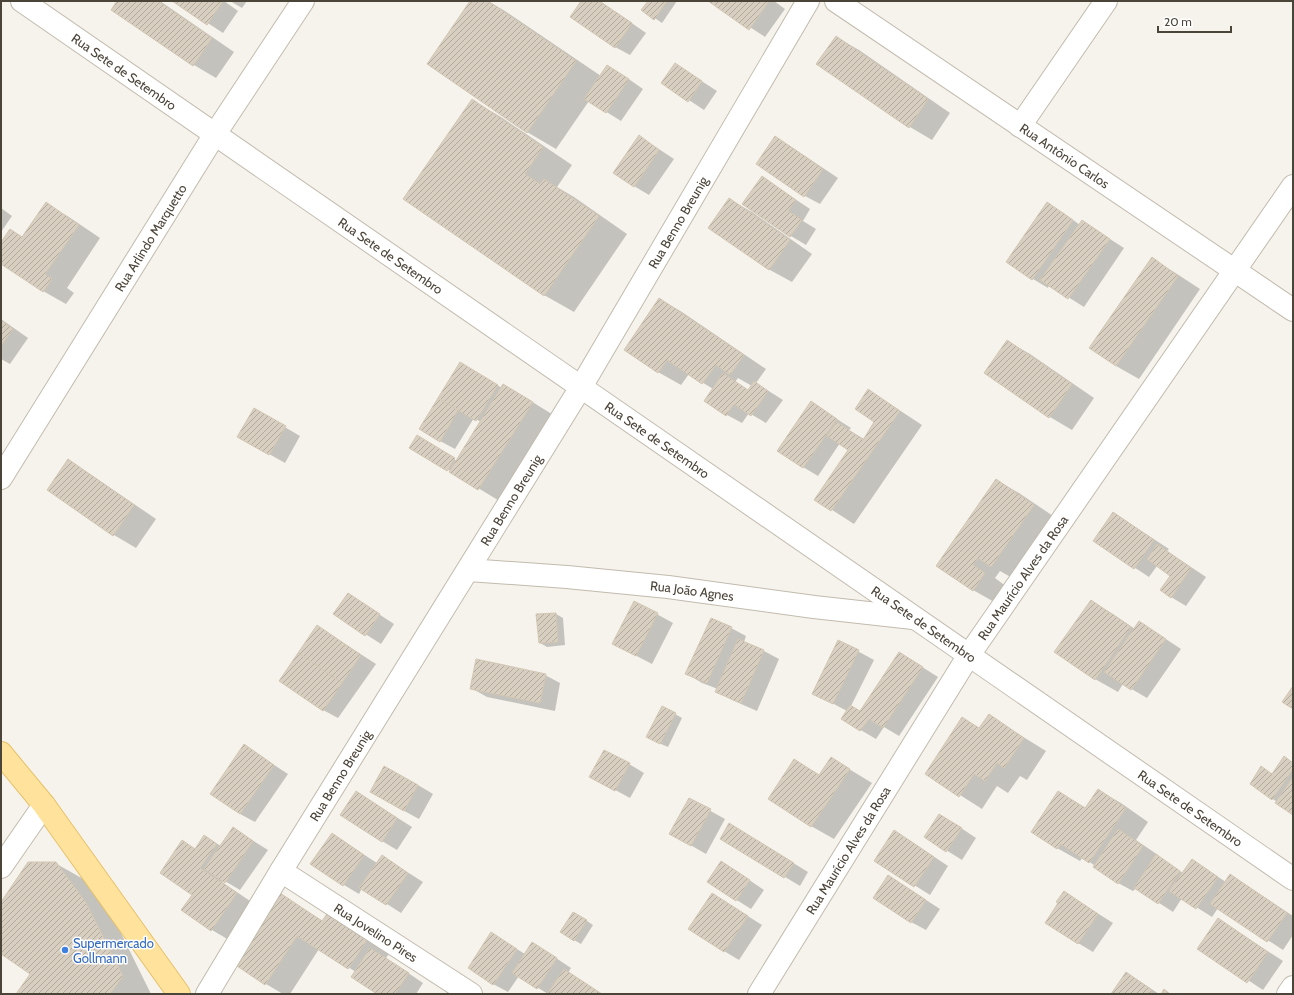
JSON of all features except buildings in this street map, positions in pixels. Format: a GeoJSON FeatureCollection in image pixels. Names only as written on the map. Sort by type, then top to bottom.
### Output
{"type":"FeatureCollection","features":[{"type":"Feature","properties":{"kind":"main road"},"geometry":{"type":"LineString","coordinates":[[1,753],[44,805],[179,994]]}},
{"type":"Feature","properties":{"kind":"street","name":"Rua Sete de Setembro"},"geometry":{"type":"LineString","coordinates":[[22,1],[1293,879]]}},
{"type":"Feature","properties":{"kind":"street","name":"Rua Arlindo Marquetto"},"geometry":{"type":"LineString","coordinates":[[1,478],[215,134],[303,1]]}},
{"type":"Feature","properties":{"kind":"street","name":"Rua Benno Breunig"},"geometry":{"type":"LineString","coordinates":[[208,994],[281,871],[581,387],[808,1]]}},
{"type":"Feature","properties":{"kind":"street","name":"Rua Antônio Carlos"},"geometry":{"type":"LineString","coordinates":[[836,1],[1293,310]]}},
{"type":"Feature","properties":{"kind":"street"},"geometry":{"type":"LineString","coordinates":[[1020,126],[1106,1]]}},
{"type":"Feature","properties":{"kind":"street","name":"Rua Maurício Alves da Rosa"},"geometry":{"type":"LineString","coordinates":[[759,994],[969,655],[1293,186]]}},
{"type":"Feature","properties":{"kind":"street","name":"Rua João Agnes"},"geometry":{"type":"LineString","coordinates":[[468,570],[566,577],[668,587],[814,607],[916,618]]}},
{"type":"Feature","properties":{"kind":"street"},"geometry":{"type":"LineString","coordinates":[[1,867],[44,805]]}},
{"type":"Feature","properties":{"kind":"street","name":"Rua Jovelino Pires"},"geometry":{"type":"LineString","coordinates":[[281,871],[471,994]]}},
{"type":"Feature","properties":{"kind":"street"},"geometry":{"type":"LineString","coordinates":[[1288,994],[1293,987]]}},
{"type":"Feature","properties":{"kind":"place","name":"Supermercado Gollmann"},"geometry":{"type":"Point","coordinates":[65,950]}}]}
